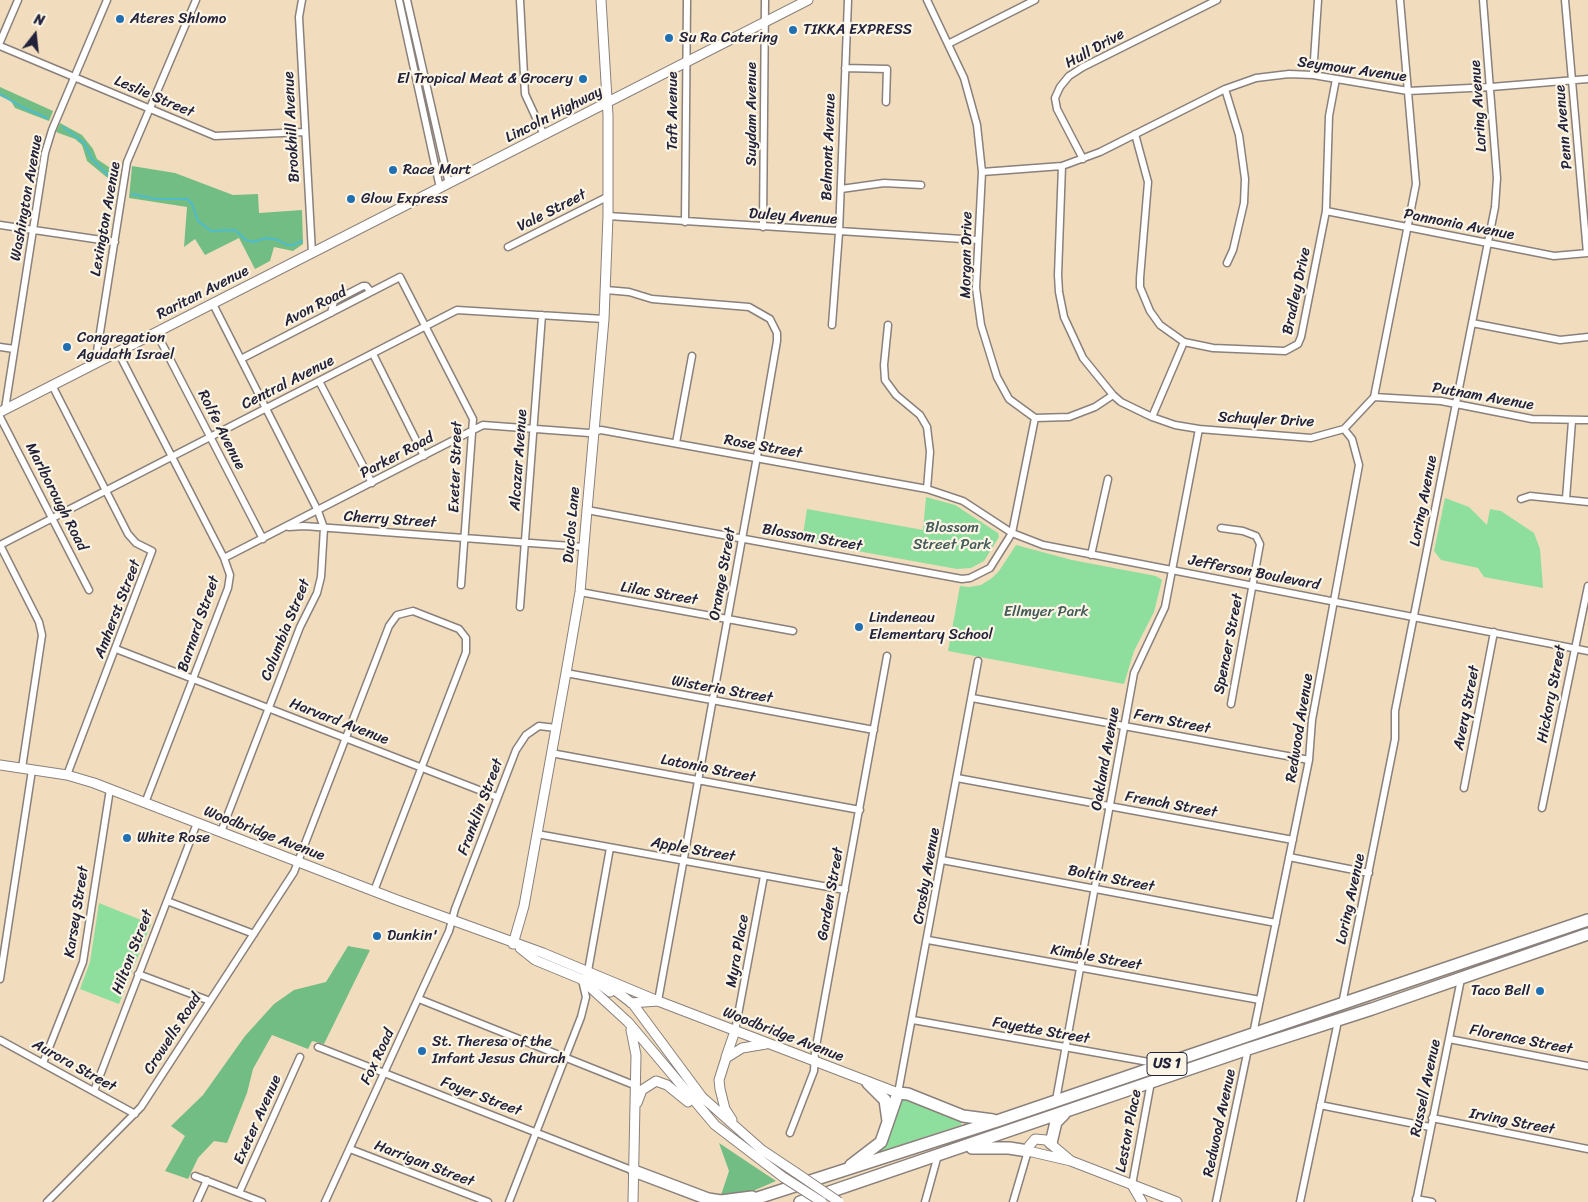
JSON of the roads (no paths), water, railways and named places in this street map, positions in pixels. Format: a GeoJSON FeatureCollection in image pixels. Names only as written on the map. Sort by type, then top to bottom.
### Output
{"type":"FeatureCollection","features":[{"type":"Feature","properties":{"kind":"highway","name":"US 1"},"geometry":{"type":"LineString","coordinates":[[745,1202],[1000,1120],[1588,920]]}},
{"type":"Feature","properties":{"kind":"highway","name":"US 1"},"geometry":{"type":"LineString","coordinates":[[800,1202],[823,1198],[958,1148],[1248,1049],[1338,1021],[1588,934]]}},
{"type":"Feature","properties":{"kind":"highway"},"geometry":{"type":"LineString","coordinates":[[868,1083],[885,1100],[888,1123]]}},
{"type":"Feature","properties":{"kind":"highway"},"geometry":{"type":"LineString","coordinates":[[841,1172],[881,1142],[898,1094],[908,1094],[963,1116],[1000,1120]]}},
{"type":"Feature","properties":{"kind":"highway"},"geometry":{"type":"LineString","coordinates":[[1051,1143],[1056,1122],[1065,1112]]}},
{"type":"Feature","properties":{"kind":"highway"},"geometry":{"type":"LineString","coordinates":[[958,1148],[994,1147],[1028,1151]]}},
{"type":"Feature","properties":{"kind":"highway"},"geometry":{"type":"LineString","coordinates":[[634,1170],[708,1199],[722,1201],[762,1196]]}},
{"type":"Feature","properties":{"kind":"highway"},"geometry":{"type":"LineString","coordinates":[[809,1202],[823,1198]]}},
{"type":"Feature","properties":{"kind":"main road","name":"Duclos Lane"},"geometry":{"type":"LineString","coordinates":[[513,944],[524,906],[580,592],[606,290],[608,197],[601,0]]}},
{"type":"Feature","properties":{"kind":"main road","name":"Lincoln Highway"},"geometry":{"type":"LineString","coordinates":[[312,253],[686,64],[808,0]]}},
{"type":"Feature","properties":{"kind":"main road","name":"Raritan Avenue"},"geometry":{"type":"LineString","coordinates":[[2,412],[312,253]]}},
{"type":"Feature","properties":{"kind":"main road","name":"Woodbridge Avenue"},"geometry":{"type":"LineString","coordinates":[[0,765],[67,775],[110,789],[374,892],[588,972],[898,1094]]}},
{"type":"Feature","properties":{"kind":"main road","name":"Woodbridge Avenue"},"geometry":{"type":"LineString","coordinates":[[513,944],[536,960],[581,979],[598,983],[622,1000],[633,1004],[658,1001]]}},
{"type":"Feature","properties":{"kind":"main road"},"geometry":{"type":"LineString","coordinates":[[588,972],[633,1004],[702,1097],[742,1134],[839,1202]]}},
{"type":"Feature","properties":{"kind":"main road"},"geometry":{"type":"LineString","coordinates":[[581,979],[628,1022],[715,1125]]}},
{"type":"Feature","properties":{"kind":"main road"},"geometry":{"type":"LineString","coordinates":[[628,1022],[636,1046],[633,1202]]}},
{"type":"Feature","properties":{"kind":"main road"},"geometry":{"type":"LineString","coordinates":[[735,1031],[719,1080],[720,1095],[725,1109],[742,1134]]}},
{"type":"Feature","properties":{"kind":"main road"},"geometry":{"type":"LineString","coordinates":[[726,1058],[742,1048],[768,1044]]}},
{"type":"Feature","properties":{"kind":"main road"},"geometry":{"type":"LineString","coordinates":[[636,1110],[642,1090],[654,1082],[660,1082],[675,1091],[715,1125],[784,1177],[823,1198]]}},
{"type":"Feature","properties":{"kind":"main road"},"geometry":{"type":"LineString","coordinates":[[1071,1162],[1057,1152],[1051,1143],[1040,1138],[1035,1139],[1028,1151],[1071,1162],[1177,1202]]}},
{"type":"Feature","properties":{"kind":"main road"},"geometry":{"type":"LineString","coordinates":[[1132,1185],[1142,1202]]}},
{"type":"Feature","properties":{"kind":"street"},"geometry":{"type":"LineString","coordinates":[[0,42],[18,0]]}},
{"type":"Feature","properties":{"kind":"street","name":"Washington Avenue"},"geometry":{"type":"LineString","coordinates":[[2,412],[49,140],[107,0]]}},
{"type":"Feature","properties":{"kind":"street","name":"Lexington Avenue"},"geometry":{"type":"LineString","coordinates":[[95,364],[128,162],[196,0]]}},
{"type":"Feature","properties":{"kind":"street","name":"Brookhill Avenue"},"geometry":{"type":"LineString","coordinates":[[302,0],[298,17],[312,253]]}},
{"type":"Feature","properties":{"kind":"street"},"geometry":{"type":"LineString","coordinates":[[399,0],[418,91],[444,186]]}},
{"type":"Feature","properties":{"kind":"street"},"geometry":{"type":"LineString","coordinates":[[407,0],[427,88],[444,186]]}},
{"type":"Feature","properties":{"kind":"street"},"geometry":{"type":"LineString","coordinates":[[520,0],[525,94],[544,135]]}},
{"type":"Feature","properties":{"kind":"street","name":"Taft Avenue"},"geometry":{"type":"LineString","coordinates":[[685,222],[687,0]]}},
{"type":"Feature","properties":{"kind":"street","name":"Suydam Avenue"},"geometry":{"type":"LineString","coordinates":[[763,227],[765,0]]}},
{"type":"Feature","properties":{"kind":"street","name":"Belmont Avenue"},"geometry":{"type":"LineString","coordinates":[[832,324],[839,232],[848,0]]}},
{"type":"Feature","properties":{"kind":"street","name":"Morgan Drive"},"geometry":{"type":"LineString","coordinates":[[927,0],[972,100],[977,124],[982,172],[976,288],[990,358],[1005,394],[1016,405],[1035,418]]}},
{"type":"Feature","properties":{"kind":"street"},"geometry":{"type":"LineString","coordinates":[[948,44],[1036,0]]}},
{"type":"Feature","properties":{"kind":"street","name":"Hull Drive"},"geometry":{"type":"LineString","coordinates":[[1083,159],[1057,109],[1055,98],[1060,87],[1069,76],[1083,67],[1216,0]]}},
{"type":"Feature","properties":{"kind":"street"},"geometry":{"type":"LineString","coordinates":[[1313,75],[1318,0]]}},
{"type":"Feature","properties":{"kind":"street"},"geometry":{"type":"LineString","coordinates":[[1344,429],[1374,397],[1416,184],[1400,0]]}},
{"type":"Feature","properties":{"kind":"street","name":"Loring Avenue"},"geometry":{"type":"LineString","coordinates":[[1342,1005],[1395,739],[1395,711],[1495,207],[1497,178],[1483,0]]}},
{"type":"Feature","properties":{"kind":"street","name":"Penn Avenue"},"geometry":{"type":"LineString","coordinates":[[1566,0],[1588,253]]}},
{"type":"Feature","properties":{"kind":"street","name":"Leslie Street"},"geometry":{"type":"LineString","coordinates":[[0,46],[215,136],[305,132]]}},
{"type":"Feature","properties":{"kind":"street"},"geometry":{"type":"LineString","coordinates":[[845,68],[887,69],[886,102]]}},
{"type":"Feature","properties":{"kind":"street","name":"Seymour Avenue"},"geometry":{"type":"LineString","coordinates":[[982,172],[1062,166],[1083,159],[1225,89],[1256,78],[1289,74],[1313,75],[1408,91],[1491,88],[1588,79]]}},
{"type":"Feature","properties":{"kind":"street","name":"Bradley Drive"},"geometry":{"type":"LineString","coordinates":[[1135,134],[1148,182],[1140,287],[1150,311],[1160,324],[1184,342],[1213,348],[1285,352],[1298,344],[1326,211],[1328,137],[1336,79]]}},
{"type":"Feature","properties":{"kind":"street"},"geometry":{"type":"LineString","coordinates":[[418,91],[427,88]]}},
{"type":"Feature","properties":{"kind":"street"},"geometry":{"type":"LineString","coordinates":[[1225,89],[1239,135],[1244,179],[1244,203],[1233,250],[1227,263]]}},
{"type":"Feature","properties":{"kind":"street","name":"Schuyler Drive"},"geometry":{"type":"LineString","coordinates":[[1062,166],[1058,275],[1064,317],[1083,358],[1112,395],[1121,402],[1152,417],[1174,425],[1199,429],[1311,438],[1344,429]]}},
{"type":"Feature","properties":{"kind":"street"},"geometry":{"type":"LineString","coordinates":[[840,188],[884,184],[921,185]]}},
{"type":"Feature","properties":{"kind":"street","name":"Vale Street"},"geometry":{"type":"LineString","coordinates":[[508,248],[608,197]]}},
{"type":"Feature","properties":{"kind":"street","name":"Pannonia Avenue"},"geometry":{"type":"LineString","coordinates":[[1326,211],[1554,256],[1588,253]]}},
{"type":"Feature","properties":{"kind":"street","name":"Duley Avenue"},"geometry":{"type":"LineString","coordinates":[[608,216],[978,240]]}},
{"type":"Feature","properties":{"kind":"street"},"geometry":{"type":"LineString","coordinates":[[0,224],[115,242]]}},
{"type":"Feature","properties":{"kind":"street","name":"Avon Road"},"geometry":{"type":"LineString","coordinates":[[241,359],[400,277]]}},
{"type":"Feature","properties":{"kind":"street","name":"Exeter Street"},"geometry":{"type":"LineString","coordinates":[[400,277],[473,419],[461,585]]}},
{"type":"Feature","properties":{"kind":"street","name":"Orange Street"},"geometry":{"type":"LineString","coordinates":[[606,290],[629,292],[652,299],[748,307],[770,319],[777,333],[757,458],[658,1001]]}},
{"type":"Feature","properties":{"kind":"street","name":"Columbia Street"},"geometry":{"type":"LineString","coordinates":[[213,304],[318,511],[324,528],[318,588],[268,708],[221,832]]}},
{"type":"Feature","properties":{"kind":"street","name":"Central Avenue"},"geometry":{"type":"LineString","coordinates":[[0,545],[426,326],[462,310],[604,320]]}},
{"type":"Feature","properties":{"kind":"street","name":"Alcazar Avenue"},"geometry":{"type":"LineString","coordinates":[[520,606],[542,315]]}},
{"type":"Feature","properties":{"kind":"street"},"geometry":{"type":"LineString","coordinates":[[1472,323],[1560,340],[1588,338]]}},
{"type":"Feature","properties":{"kind":"street"},"geometry":{"type":"LineString","coordinates":[[888,325],[884,365],[885,380],[896,395],[920,415],[927,427],[930,452],[927,489]]}},
{"type":"Feature","properties":{"kind":"street","name":"Rolfe Avenue"},"geometry":{"type":"LineString","coordinates":[[156,332],[263,538]]}},
{"type":"Feature","properties":{"kind":"street"},"geometry":{"type":"LineString","coordinates":[[1152,417],[1184,342]]}},
{"type":"Feature","properties":{"kind":"street"},"geometry":{"type":"LineString","coordinates":[[0,347],[14,349]]}},
{"type":"Feature","properties":{"kind":"street","name":"Barnard Street"},"geometry":{"type":"LineString","coordinates":[[118,352],[224,558],[229,569],[230,581],[145,803]]}},
{"type":"Feature","properties":{"kind":"street"},"geometry":{"type":"LineString","coordinates":[[372,354],[424,456]]}},
{"type":"Feature","properties":{"kind":"street"},"geometry":{"type":"LineString","coordinates":[[676,443],[692,356]]}},
{"type":"Feature","properties":{"kind":"street"},"geometry":{"type":"LineString","coordinates":[[319,381],[372,483]]}},
{"type":"Feature","properties":{"kind":"street","name":"Amherst Street"},"geometry":{"type":"LineString","coordinates":[[52,385],[131,539],[152,551],[67,775]]}},
{"type":"Feature","properties":{"kind":"street"},"geometry":{"type":"LineString","coordinates":[[1012,533],[1035,418],[1069,416],[1095,407],[1112,395]]}},
{"type":"Feature","properties":{"kind":"street","name":"Putnam Avenue"},"geometry":{"type":"LineString","coordinates":[[1374,397],[1441,401],[1532,419],[1588,420]]}},
{"type":"Feature","properties":{"kind":"street","name":"Marlborough Road"},"geometry":{"type":"LineString","coordinates":[[2,412],[52,518],[89,590]]}},
{"type":"Feature","properties":{"kind":"street"},"geometry":{"type":"LineString","coordinates":[[1566,499],[1572,421]]}},
{"type":"Feature","properties":{"kind":"street","name":"Parker Road"},"geometry":{"type":"LineString","coordinates":[[224,558],[485,425],[594,432]]}},
{"type":"Feature","properties":{"kind":"street","name":"Oakland Avenue"},"geometry":{"type":"LineString","coordinates":[[1056,1100],[1134,673],[1165,607],[1199,429]]}},
{"type":"Feature","properties":{"kind":"street","name":"Redwood Avenue"},"geometry":{"type":"LineString","coordinates":[[1253,1034],[1309,760],[1312,720],[1359,465],[1352,439],[1344,429]]}},
{"type":"Feature","properties":{"kind":"street","name":"Rose Street"},"geometry":{"type":"LineString","coordinates":[[594,432],[601,430],[927,489]]}},
{"type":"Feature","properties":{"kind":"street"},"geometry":{"type":"LineString","coordinates":[[1091,555],[1108,479]]}},
{"type":"Feature","properties":{"kind":"street","name":"Jefferson Boulevard"},"geometry":{"type":"LineString","coordinates":[[927,489],[963,501],[1012,533],[1043,545],[1334,600],[1588,651]]}},
{"type":"Feature","properties":{"kind":"street"},"geometry":{"type":"LineString","coordinates":[[1520,499],[1524,496],[1588,502]]}},
{"type":"Feature","properties":{"kind":"street","name":"Blossom Street"},"geometry":{"type":"LineString","coordinates":[[587,510],[962,579],[977,576],[990,568],[1012,533]]}},
{"type":"Feature","properties":{"kind":"street","name":"Cherry Street"},"geometry":{"type":"LineString","coordinates":[[285,527],[324,528],[584,547]]}},
{"type":"Feature","properties":{"kind":"street","name":"Spencer Street"},"geometry":{"type":"LineString","coordinates":[[1221,528],[1243,531],[1256,536],[1260,541],[1230,704]]}},
{"type":"Feature","properties":{"kind":"street"},"geometry":{"type":"LineString","coordinates":[[0,545],[39,622],[42,635],[0,980]]}},
{"type":"Feature","properties":{"kind":"street","name":"Hickory Street"},"geometry":{"type":"LineString","coordinates":[[1542,808],[1588,586]]}},
{"type":"Feature","properties":{"kind":"street","name":"Lilac Street"},"geometry":{"type":"LineString","coordinates":[[580,592],[793,631]]}},
{"type":"Feature","properties":{"kind":"street","name":"Crowells Road"},"geometry":{"type":"LineString","coordinates":[[47,1202],[135,1114],[294,872],[392,620],[407,611],[419,612],[458,629],[467,644],[466,652],[422,768]]}},
{"type":"Feature","properties":{"kind":"street","name":"Avery Street"},"geometry":{"type":"LineString","coordinates":[[1464,788],[1494,632]]}},
{"type":"Feature","properties":{"kind":"street","name":"Harvard Avenue"},"geometry":{"type":"LineString","coordinates":[[116,649],[497,797]]}},
{"type":"Feature","properties":{"kind":"street","name":"Garden Street"},"geometry":{"type":"LineString","coordinates":[[790,1134],[814,1071],[844,890],[887,656]]}},
{"type":"Feature","properties":{"kind":"street","name":"Crosby Avenue"},"geometry":{"type":"LineString","coordinates":[[898,1094],[978,662]]}},
{"type":"Feature","properties":{"kind":"street","name":"Wisteria Street"},"geometry":{"type":"LineString","coordinates":[[566,673],[874,730]]}},
{"type":"Feature","properties":{"kind":"street","name":"Fern Street"},"geometry":{"type":"LineString","coordinates":[[972,698],[1309,760]]}},
{"type":"Feature","properties":{"kind":"street","name":"Franklin Street"},"geometry":{"type":"LineString","coordinates":[[452,921],[516,750],[526,735],[539,726],[556,728]]}},
{"type":"Feature","properties":{"kind":"street","name":"Latonia Street"},"geometry":{"type":"LineString","coordinates":[[551,753],[860,810]]}},
{"type":"Feature","properties":{"kind":"street"},"geometry":{"type":"LineString","coordinates":[[374,892],[422,768]]}},
{"type":"Feature","properties":{"kind":"street","name":"French Street"},"geometry":{"type":"LineString","coordinates":[[957,778],[1293,840]]}},
{"type":"Feature","properties":{"kind":"street","name":"Karsey Street"},"geometry":{"type":"LineString","coordinates":[[43,1063],[83,962],[110,789]]}},
{"type":"Feature","properties":{"kind":"street","name":"Hilton Street"},"geometry":{"type":"LineString","coordinates":[[94,1091],[197,823]]}},
{"type":"Feature","properties":{"kind":"street","name":"Apple Street"},"geometry":{"type":"LineString","coordinates":[[537,834],[844,890]]}},
{"type":"Feature","properties":{"kind":"street"},"geometry":{"type":"LineString","coordinates":[[588,972],[610,848]]}},
{"type":"Feature","properties":{"kind":"street"},"geometry":{"type":"LineString","coordinates":[[1289,857],[1369,873]]}},
{"type":"Feature","properties":{"kind":"street","name":"Boltin Street"},"geometry":{"type":"LineString","coordinates":[[942,860],[1276,923]]}},
{"type":"Feature","properties":{"kind":"street","name":"Myra Place"},"geometry":{"type":"LineString","coordinates":[[735,1031],[764,876]]}},
{"type":"Feature","properties":{"kind":"street"},"geometry":{"type":"LineString","coordinates":[[167,901],[254,934]]}},
{"type":"Feature","properties":{"kind":"street","name":"Fox Road"},"geometry":{"type":"LineString","coordinates":[[325,1202],[419,999],[452,921]]}},
{"type":"Feature","properties":{"kind":"street","name":"Kimble Street"},"geometry":{"type":"LineString","coordinates":[[928,940],[1260,1000]]}},
{"type":"Feature","properties":{"kind":"street"},"geometry":{"type":"LineString","coordinates":[[138,974],[210,1001]]}},
{"type":"Feature","properties":{"kind":"street"},"geometry":{"type":"LineString","coordinates":[[509,1202],[585,1005],[586,997],[581,979]]}},
{"type":"Feature","properties":{"kind":"street","name":"Russell Avenue"},"geometry":{"type":"LineString","coordinates":[[1416,1200],[1461,979]]}},
{"type":"Feature","properties":{"kind":"street"},"geometry":{"type":"LineString","coordinates":[[419,999],[634,1085]]}},
{"type":"Feature","properties":{"kind":"street","name":"Fayette Street"},"geometry":{"type":"LineString","coordinates":[[913,1020],[1165,1064]]}},
{"type":"Feature","properties":{"kind":"street"},"geometry":{"type":"LineString","coordinates":[[1300,1202],[1338,1021]]}},
{"type":"Feature","properties":{"kind":"street","name":"Florence Street"},"geometry":{"type":"LineString","coordinates":[[1449,1039],[1588,1066]]}},
{"type":"Feature","properties":{"kind":"street","name":"Aurora Street"},"geometry":{"type":"LineString","coordinates":[[0,1040],[135,1114]]}},
{"type":"Feature","properties":{"kind":"street","name":"Foyer Street"},"geometry":{"type":"LineString","coordinates":[[318,1047],[634,1170]]}},
{"type":"Feature","properties":{"kind":"street","name":"Redwood Avenue"},"geometry":{"type":"LineString","coordinates":[[1216,1202],[1248,1049]]}},
{"type":"Feature","properties":{"kind":"street","name":"Exeter Avenue"},"geometry":{"type":"LineString","coordinates":[[239,1193],[300,1057]]}},
{"type":"Feature","properties":{"kind":"street","name":"Leston Place"},"geometry":{"type":"LineString","coordinates":[[1132,1185],[1151,1082]]}},
{"type":"Feature","properties":{"kind":"street"},"geometry":{"type":"LineString","coordinates":[[1320,1105],[1430,1127]]}},
{"type":"Feature","properties":{"kind":"street","name":"Irving Street"},"geometry":{"type":"LineString","coordinates":[[1432,1118],[1588,1149]]}},
{"type":"Feature","properties":{"kind":"street","name":"Harrigan Street"},"geometry":{"type":"LineString","coordinates":[[350,1148],[488,1202]]}},
{"type":"Feature","properties":{"kind":"street"},"geometry":{"type":"LineString","coordinates":[[1013,1202],[1028,1151]]}},
{"type":"Feature","properties":{"kind":"street"},"geometry":{"type":"LineString","coordinates":[[925,1202],[938,1155]]}},
{"type":"Feature","properties":{"kind":"street"},"geometry":{"type":"LineString","coordinates":[[195,1176],[262,1202]]}},
{"type":"Feature","properties":{"kind":"street"},"geometry":{"type":"LineString","coordinates":[[198,1202],[206,1180]]}},
{"type":"Feature","properties":{"kind":"street"},"geometry":{"type":"LineString","coordinates":[[1416,1200],[1432,1202]]}},
{"type":"Feature","properties":{"kind":"waterway"},"geometry":{"type":"LineString","coordinates":[[0,94],[22,107],[47,118]]}},
{"type":"Feature","properties":{"kind":"waterway"},"geometry":{"type":"LineString","coordinates":[[63,127],[84,143],[92,159],[115,182]]}},
{"type":"Feature","properties":{"kind":"waterway"},"geometry":{"type":"LineString","coordinates":[[132,194],[155,199],[187,199],[192,204],[198,221],[211,231],[235,230],[246,240],[253,242],[266,238],[278,240],[287,245],[293,245],[302,241]]}},
{"type":"Feature","properties":{"kind":"place","name":"Ateres Shlomo"},"geometry":{"type":"Point","coordinates":[120,19]}},
{"type":"Feature","properties":{"kind":"place","name":"TIKKA EXPRESS"},"geometry":{"type":"Point","coordinates":[793,30]}},
{"type":"Feature","properties":{"kind":"place","name":"Su Ra Catering"},"geometry":{"type":"Point","coordinates":[669,38]}},
{"type":"Feature","properties":{"kind":"place","name":"El Tropical Meat & Grocery"},"geometry":{"type":"Point","coordinates":[583,79]}},
{"type":"Feature","properties":{"kind":"place","name":"Race Mart"},"geometry":{"type":"Point","coordinates":[393,170]}},
{"type":"Feature","properties":{"kind":"place","name":"Glow Express"},"geometry":{"type":"Point","coordinates":[351,199]}},
{"type":"Feature","properties":{"kind":"place","name":"Congregation Agudath Israel"},"geometry":{"type":"Point","coordinates":[67,347]}},
{"type":"Feature","properties":{"kind":"place","name":"Lindeneau Elementary School"},"geometry":{"type":"Point","coordinates":[859,627]}},
{"type":"Feature","properties":{"kind":"place","name":"White Rose"},"geometry":{"type":"Point","coordinates":[127,838]}},
{"type":"Feature","properties":{"kind":"place","name":"Dunkin'"},"geometry":{"type":"Point","coordinates":[377,936]}},
{"type":"Feature","properties":{"kind":"place","name":"Taco Bell"},"geometry":{"type":"Point","coordinates":[1540,991]}},
{"type":"Feature","properties":{"kind":"place","name":"St. Theresa of the Infant Jesus Church"},"geometry":{"type":"Point","coordinates":[422,1051]}},
{"type":"Feature","properties":{"kind":"park label","name":"Blossom Street Park"},"geometry":{"type":"Point","coordinates":[952,536]}},
{"type":"Feature","properties":{"kind":"park label","name":"Ellmyer Park"},"geometry":{"type":"Point","coordinates":[1046,612]}}]}
